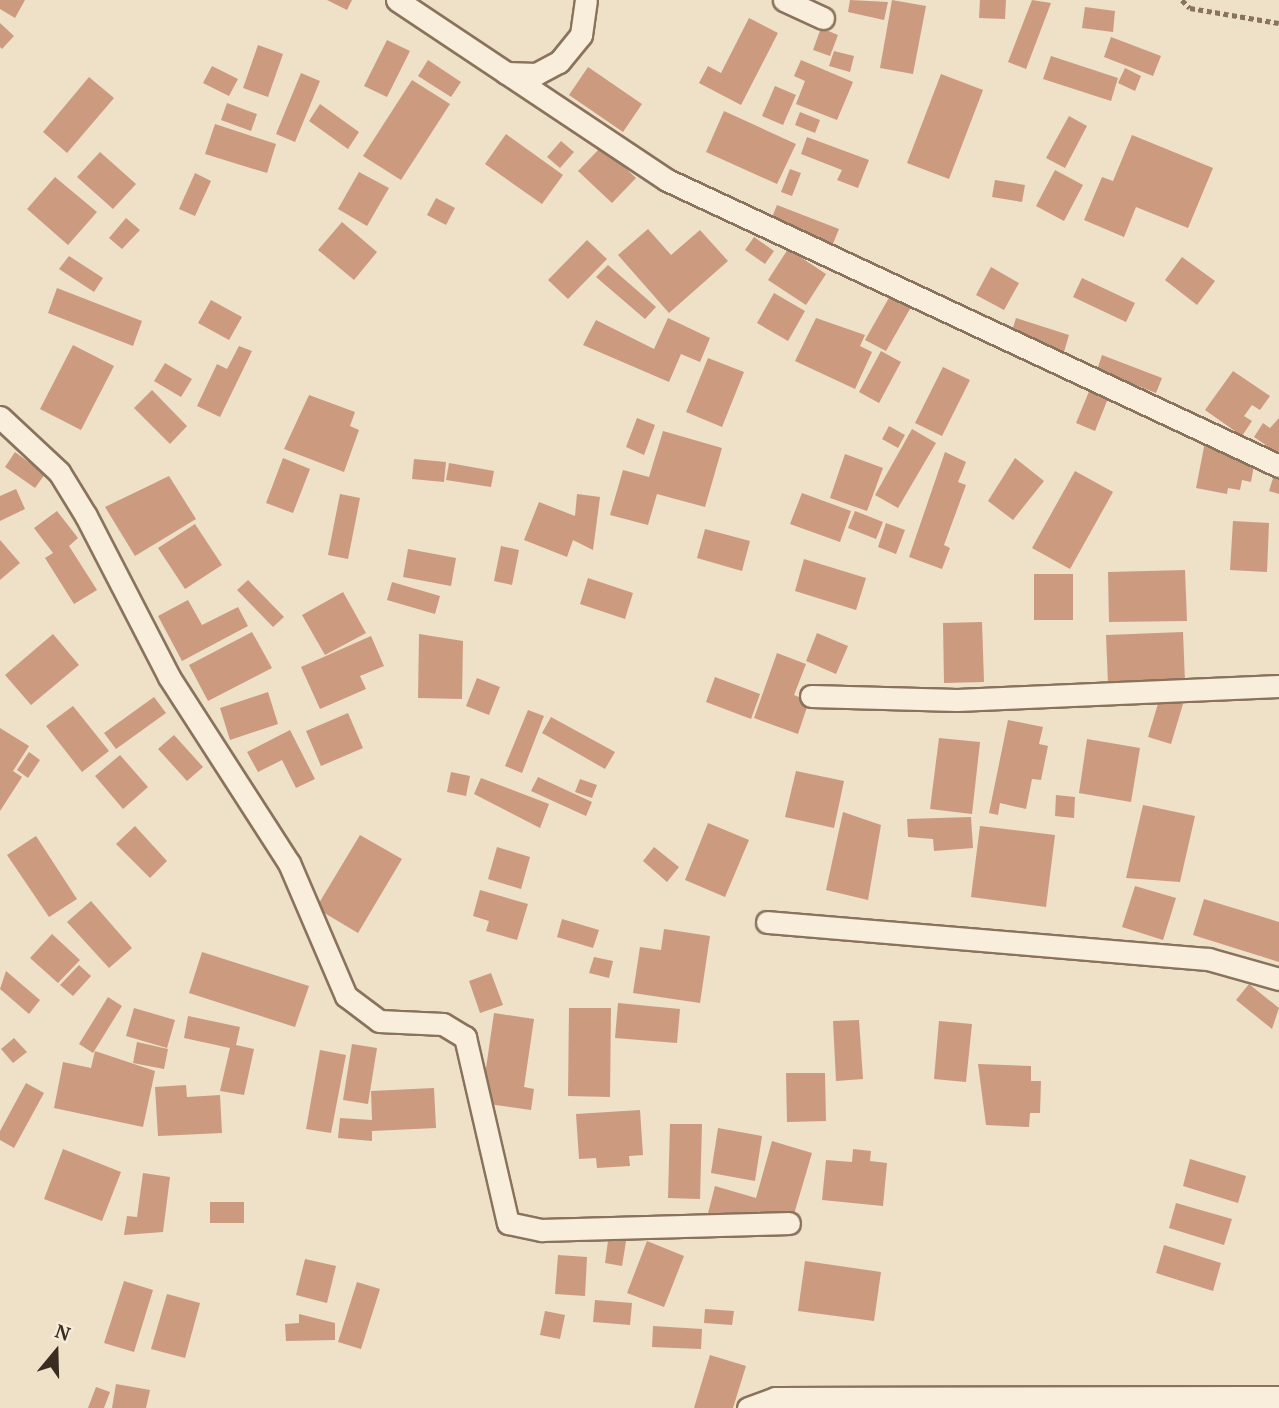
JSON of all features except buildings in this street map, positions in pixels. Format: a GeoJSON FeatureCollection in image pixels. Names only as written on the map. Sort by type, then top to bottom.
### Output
{"type":"FeatureCollection","features":[{"type":"Feature","properties":{"kind":"street"},"geometry":{"type":"LineString","coordinates":[[397,0],[667,180],[1279,466]]}},
{"type":"Feature","properties":{"kind":"street"},"geometry":{"type":"LineString","coordinates":[[506,73],[536,74],[559,62],[581,36],[586,0]]}},
{"type":"Feature","properties":{"kind":"street"},"geometry":{"type":"LineString","coordinates":[[784,0],[823,18]]}},
{"type":"Feature","properties":{"kind":"street"},"geometry":{"type":"LineString","coordinates":[[0,417],[59,472],[86,516],[169,677],[289,863],[346,996],[379,1021],[443,1024],[465,1037],[508,1223],[542,1230],[789,1223]]}},
{"type":"Feature","properties":{"kind":"street"},"geometry":{"type":"LineString","coordinates":[[811,696],[957,699],[1279,686]]}},
{"type":"Feature","properties":{"kind":"street"},"geometry":{"type":"LineString","coordinates":[[767,922],[1208,959],[1279,979]]}},
{"type":"Feature","properties":{"kind":"street"},"geometry":{"type":"LineString","coordinates":[[748,1408],[775,1398],[1279,1397]]}},
{"type":"Feature","properties":{"kind":"path"},"geometry":{"type":"LineString","coordinates":[[1182,0],[1190,8],[1279,23]]}}]}
